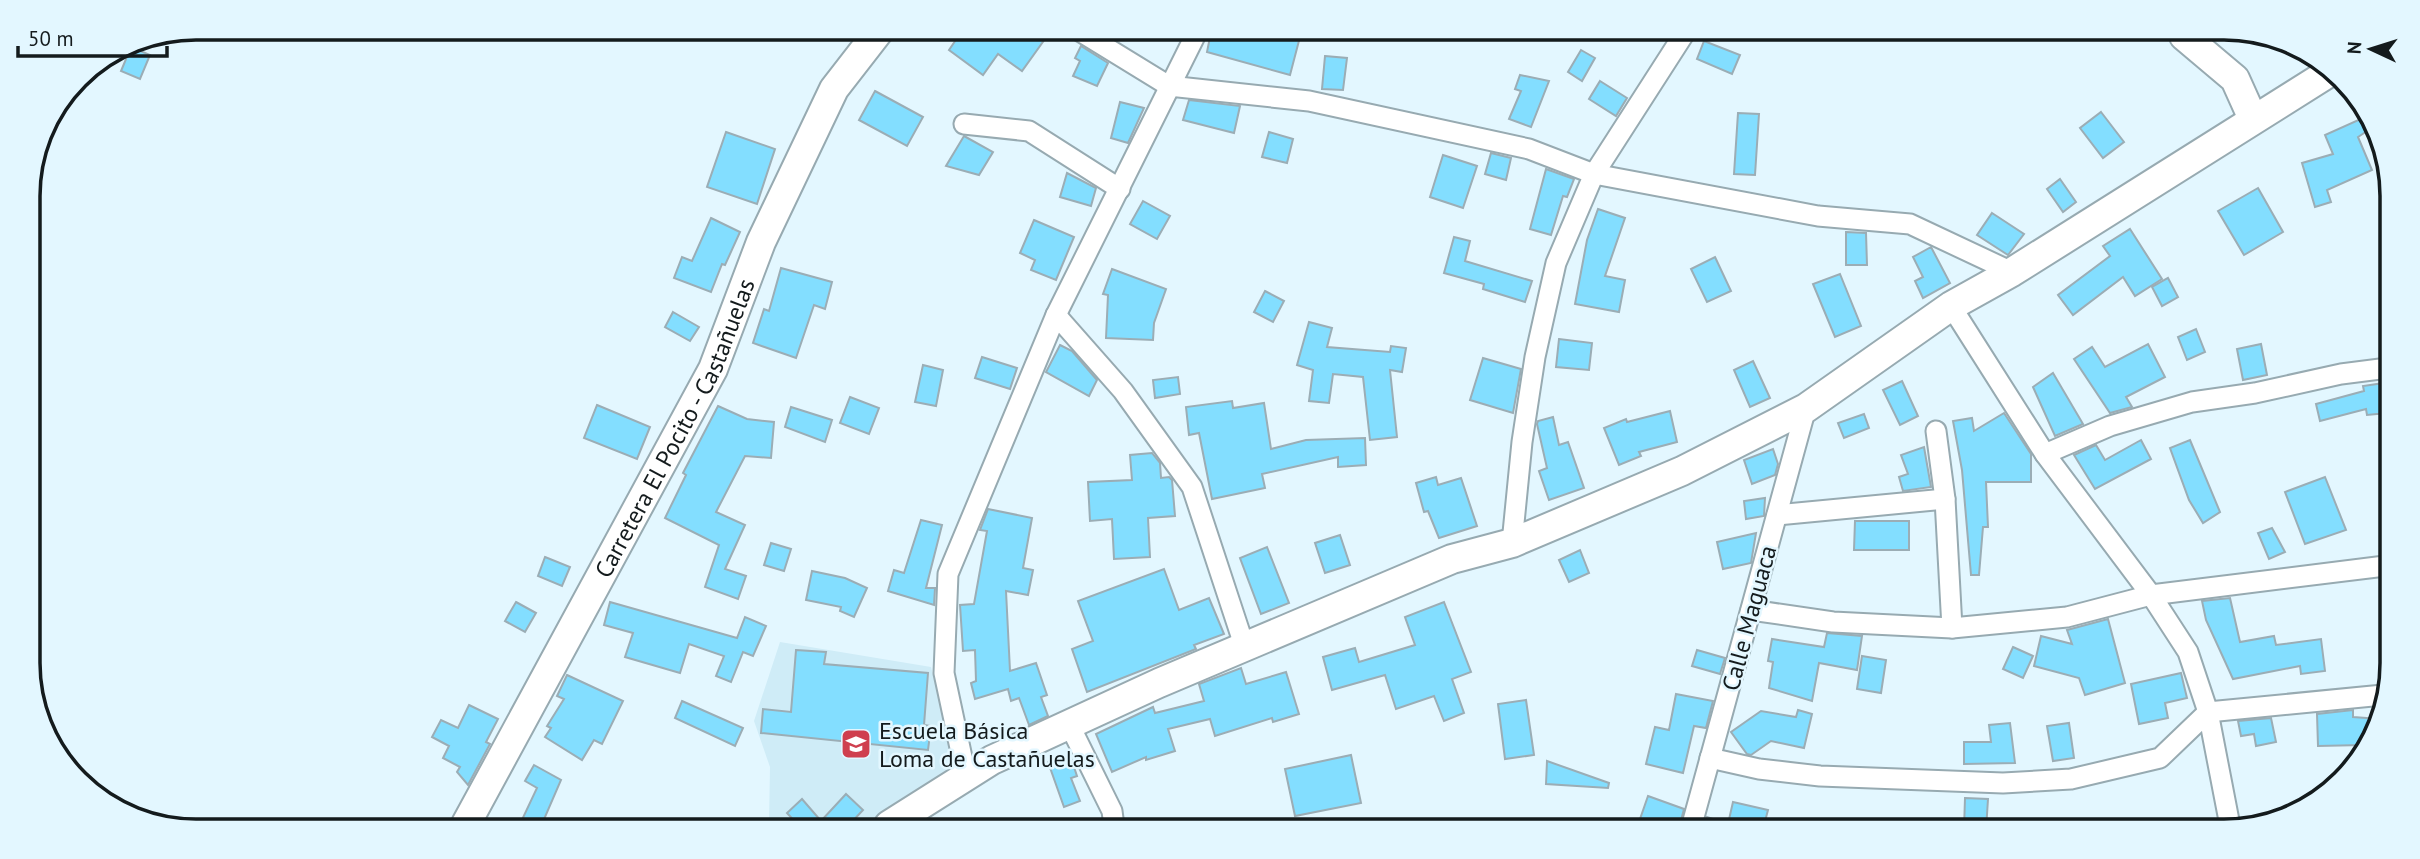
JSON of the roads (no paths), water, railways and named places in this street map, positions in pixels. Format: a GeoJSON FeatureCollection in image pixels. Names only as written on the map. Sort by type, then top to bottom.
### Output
{"type":"FeatureCollection","features":[{"type":"Feature","properties":{"kind":"main road"},"geometry":{"type":"LineString","coordinates":[[2189,40],[2235,79],[2253,119]]}},
{"type":"Feature","properties":{"kind":"main road","name":"Carretera El Pocito - Castañuelas"},"geometry":{"type":"LineString","coordinates":[[469,819],[713,369],[761,242],[834,89],[872,41]]}},
{"type":"Feature","properties":{"kind":"main road"},"geometry":{"type":"LineString","coordinates":[[898,819],[992,760],[1159,683],[1452,559],[1512,543],[1682,471],[1806,408],[1951,306],[2012,272],[2323,76]]}},
{"type":"Feature","properties":{"kind":"street"},"geometry":{"type":"LineString","coordinates":[[1512,543],[1522,442],[1535,357],[1556,263],[1594,174],[1680,40]]}},
{"type":"Feature","properties":{"kind":"street"},"geometry":{"type":"LineString","coordinates":[[1095,41],[1169,86],[1309,102],[1529,149],[1594,174],[1818,216],[1910,224],[2012,272]]}},
{"type":"Feature","properties":{"kind":"street"},"geometry":{"type":"LineString","coordinates":[[966,776],[944,673],[948,574],[1056,315],[1193,41]]}},
{"type":"Feature","properties":{"kind":"street"},"geometry":{"type":"LineString","coordinates":[[964,124],[1030,131],[1120,189]]}},
{"type":"Feature","properties":{"kind":"street"},"geometry":{"type":"LineString","coordinates":[[1951,306],[2045,454],[2151,594],[2188,652],[2208,712],[2228,818]]}},
{"type":"Feature","properties":{"kind":"street"},"geometry":{"type":"LineString","coordinates":[[1056,315],[1123,391],[1192,487],[1245,648]]}},
{"type":"Feature","properties":{"kind":"street"},"geometry":{"type":"LineString","coordinates":[[2045,454],[2110,426],[2192,402],[2380,369]]}},
{"type":"Feature","properties":{"kind":"street","name":"Calle Maguaca"},"geometry":{"type":"LineString","coordinates":[[1694,818],[1806,408]]}},
{"type":"Feature","properties":{"kind":"street"},"geometry":{"type":"LineString","coordinates":[[1936,430],[1945,499],[1952,628]]}},
{"type":"Feature","properties":{"kind":"street"},"geometry":{"type":"LineString","coordinates":[[1777,515],[1945,499]]}},
{"type":"Feature","properties":{"kind":"street"},"geometry":{"type":"LineString","coordinates":[[1751,610],[1833,622],[1952,628],[2067,617],[2151,594],[2380,567]]}},
{"type":"Feature","properties":{"kind":"street"},"geometry":{"type":"LineString","coordinates":[[1710,758],[1759,769],[1820,776],[2003,783],[2071,779],[2160,758],[2208,712],[2376,696]]}},
{"type":"Feature","properties":{"kind":"street"},"geometry":{"type":"LineString","coordinates":[[1070,726],[1112,811],[1113,819]]}},
{"type":"Feature","properties":{"kind":"place","name":"Escuela Básica Loma de Castañuelas"},"geometry":{"type":"Point","coordinates":[856,744]}}]}
